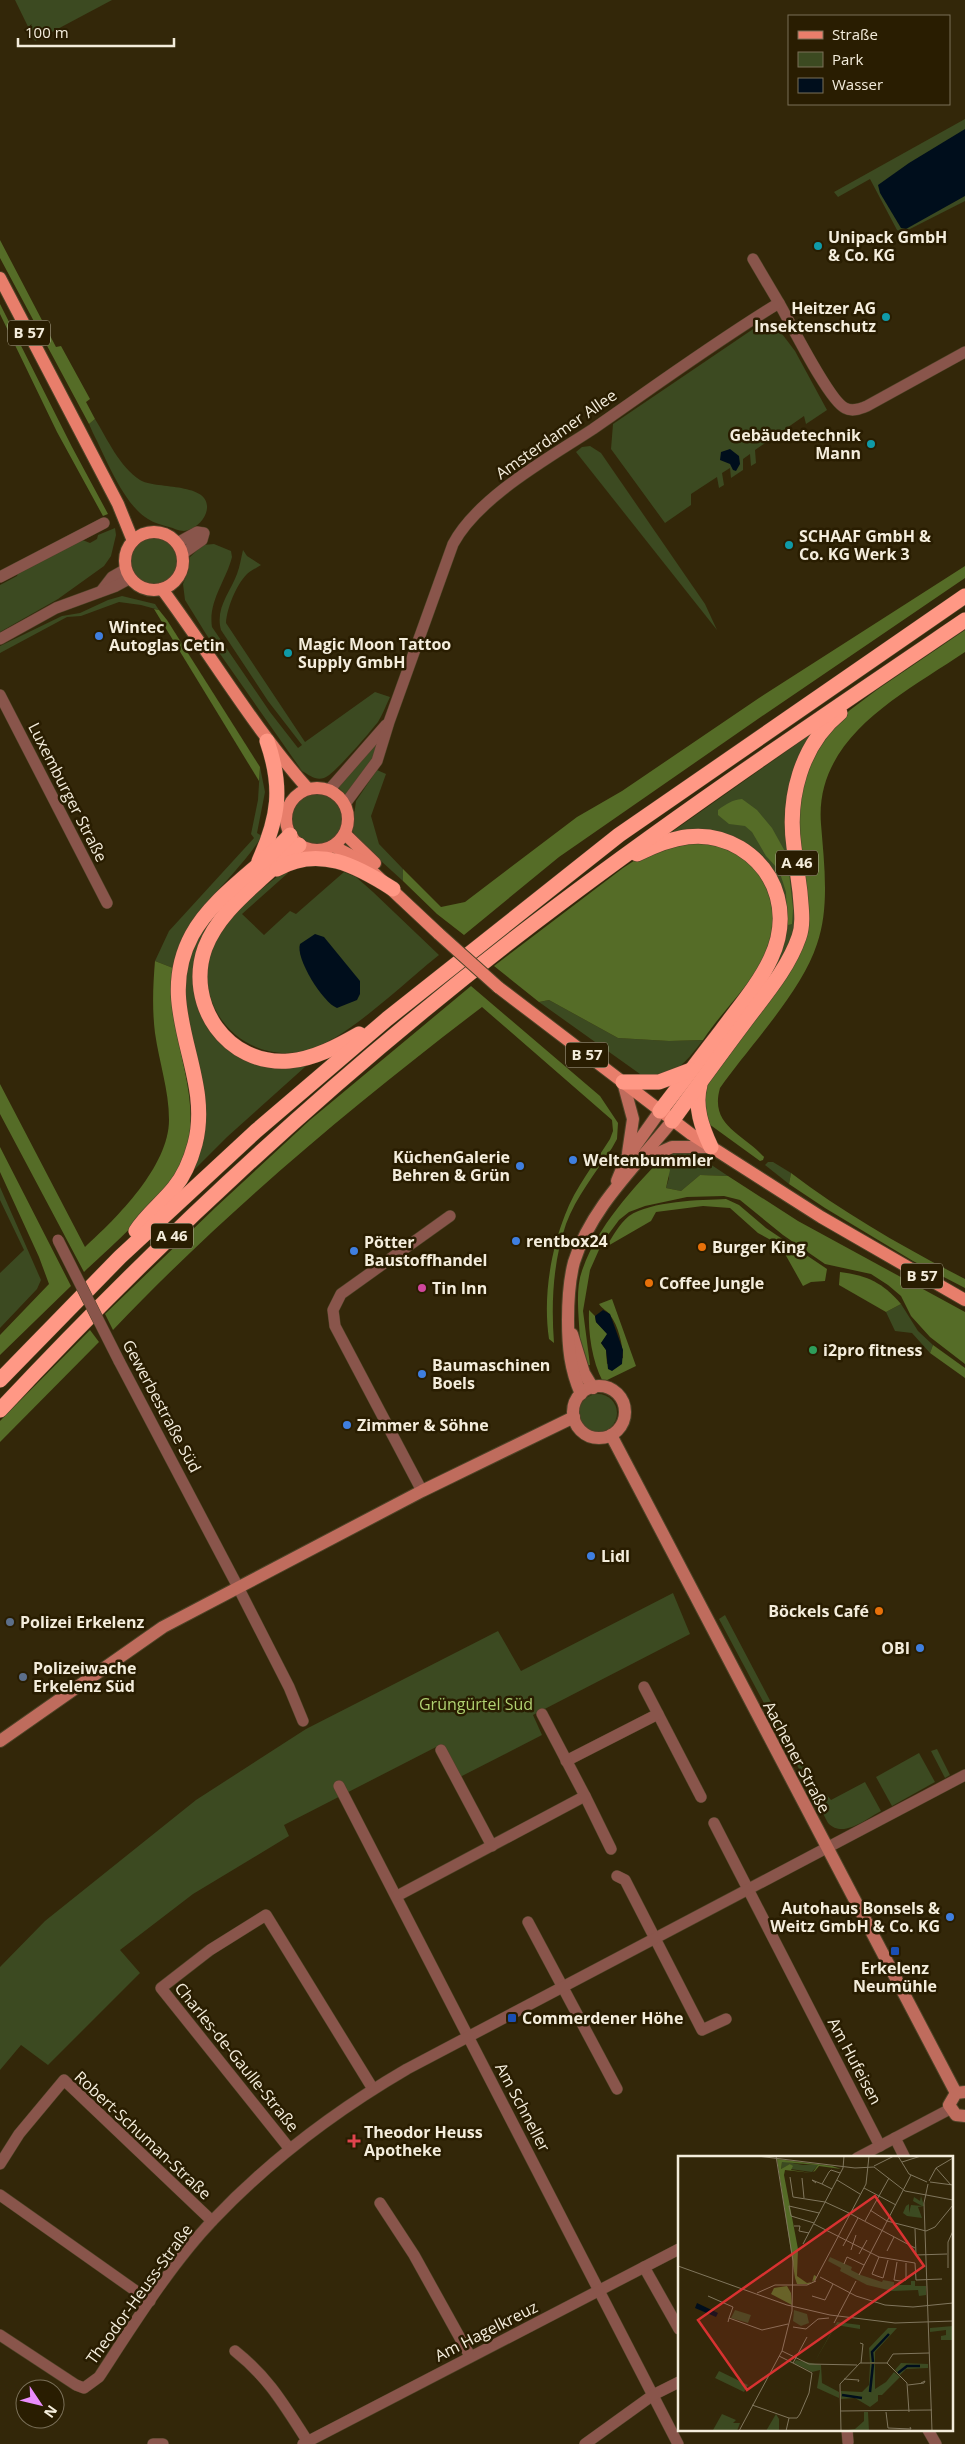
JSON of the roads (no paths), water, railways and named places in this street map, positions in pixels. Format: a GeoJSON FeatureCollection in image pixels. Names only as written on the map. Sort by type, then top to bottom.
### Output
{"type":"FeatureCollection","features":[{"type":"Feature","properties":{"kind":"highway","name":"A 46"},"geometry":{"type":"LineString","coordinates":[[0,1380],[120,1257],[256,1131],[387,1019],[619,835],[965,596]]}},
{"type":"Feature","properties":{"kind":"highway","name":"A 46"},"geometry":{"type":"LineString","coordinates":[[0,1410],[154,1253],[245,1167],[410,1022],[576,892],[802,729],[905,662],[965,620]]}},
{"type":"Feature","properties":{"kind":"highway","name":"A 46"},"geometry":{"type":"LineString","coordinates":[[697,1074],[773,985],[789,960],[800,934],[802,921],[792,819],[793,796],[800,769],[827,724],[905,662]]}},
{"type":"Feature","properties":{"kind":"highway"},"geometry":{"type":"LineString","coordinates":[[260,872],[272,827],[278,792],[277,779],[267,741]]}},
{"type":"Feature","properties":{"kind":"highway"},"geometry":{"type":"LineString","coordinates":[[576,892],[638,854],[671,839],[693,835],[712,836],[729,841],[752,857],[769,874],[776,890],[780,922],[772,956],[697,1074],[672,1121]]}},
{"type":"Feature","properties":{"kind":"highway"},"geometry":{"type":"LineString","coordinates":[[294,840],[260,872],[211,935],[200,969],[201,995],[211,1022],[232,1044],[251,1055],[274,1061],[289,1061],[336,1047],[387,1019]]}},
{"type":"Feature","properties":{"kind":"highway"},"geometry":{"type":"LineString","coordinates":[[260,872],[290,862],[333,860],[357,867],[394,890]]}},
{"type":"Feature","properties":{"kind":"highway","name":"A 46"},"geometry":{"type":"LineString","coordinates":[[120,1257],[139,1226],[178,1182],[195,1142],[198,1101],[178,1012],[178,980],[182,958],[192,935],[212,908],[260,872]]}},
{"type":"Feature","properties":{"kind":"highway"},"geometry":{"type":"LineString","coordinates":[[623,1082],[659,1082],[697,1074]]}},
{"type":"Feature","properties":{"kind":"highway"},"geometry":{"type":"LineString","coordinates":[[660,1111],[697,1074]]}},
{"type":"Feature","properties":{"kind":"highway"},"geometry":{"type":"LineString","coordinates":[[697,1074],[697,1104],[711,1147]]}},
{"type":"Feature","properties":{"kind":"main road","name":"B 57"},"geometry":{"type":"LineString","coordinates":[[0,278],[118,504],[139,537]]}},
{"type":"Feature","properties":{"kind":"main road"},"geometry":{"type":"LineString","coordinates":[[162,533],[180,549],[182,570],[167,586],[145,588],[129,574],[126,554],[139,537],[162,533]]}},
{"type":"Feature","properties":{"kind":"main road"},"geometry":{"type":"LineString","coordinates":[[167,586],[190,626],[303,791]]}},
{"type":"Feature","properties":{"kind":"main road"},"geometry":{"type":"LineString","coordinates":[[317,787],[329,790],[340,797],[345,804],[349,820],[345,834],[333,846],[318,850],[294,840],[286,818],[288,808],[303,791],[317,787]]}},
{"type":"Feature","properties":{"kind":"main road","name":"B 57"},"geometry":{"type":"LineString","coordinates":[[345,834],[378,866],[394,890]]}},
{"type":"Feature","properties":{"kind":"main road","name":"B 57"},"geometry":{"type":"LineString","coordinates":[[333,846],[360,860],[394,890],[438,934],[498,987],[672,1121],[820,1217],[965,1300]]}},
{"type":"Feature","properties":{"kind":"main road"},"geometry":{"type":"LineString","coordinates":[[623,1082],[633,1119],[631,1161]]}},
{"type":"Feature","properties":{"kind":"main road"},"geometry":{"type":"LineString","coordinates":[[581,1394],[574,1378],[568,1354],[570,1284],[574,1262],[583,1240],[660,1111]]}},
{"type":"Feature","properties":{"kind":"main road"},"geometry":{"type":"LineString","coordinates":[[631,1161],[672,1121]]}},
{"type":"Feature","properties":{"kind":"main road"},"geometry":{"type":"LineString","coordinates":[[631,1161],[672,1146],[711,1147]]}},
{"type":"Feature","properties":{"kind":"main road"},"geometry":{"type":"LineString","coordinates":[[568,1322],[584,1373],[593,1388]]}},
{"type":"Feature","properties":{"kind":"main road"},"geometry":{"type":"LineString","coordinates":[[604,1387],[615,1392],[624,1406],[622,1423],[611,1435],[604,1438],[589,1436],[580,1430],[574,1417],[575,1404],[581,1394],[593,1388],[604,1387]]}},
{"type":"Feature","properties":{"kind":"main road"},"geometry":{"type":"LineString","coordinates":[[0,1741],[163,1627],[422,1491],[574,1417]]}},
{"type":"Feature","properties":{"kind":"main road","name":"Aachener Straße"},"geometry":{"type":"LineString","coordinates":[[611,1435],[826,1848],[960,2092]]}},
{"type":"Feature","properties":{"kind":"main road"},"geometry":{"type":"LineString","coordinates":[[960,2092],[950,2100],[950,2109],[956,2115],[965,2116]]}},
{"type":"Feature","properties":{"kind":"street"},"geometry":{"type":"LineString","coordinates":[[753,259],[832,396],[846,410],[855,410],[867,406],[965,352]]}},
{"type":"Feature","properties":{"kind":"street","name":"Amsterdamer Allee"},"geometry":{"type":"LineString","coordinates":[[345,804],[377,761],[388,722],[453,544],[462,527],[530,469],[733,331],[779,303]]}},
{"type":"Feature","properties":{"kind":"street"},"geometry":{"type":"LineString","coordinates":[[0,577],[104,522]]}},
{"type":"Feature","properties":{"kind":"street"},"geometry":{"type":"LineString","coordinates":[[0,639],[56,608],[116,586],[129,574]]}},
{"type":"Feature","properties":{"kind":"street","name":"Luxemburger Straße"},"geometry":{"type":"LineString","coordinates":[[0,695],[107,904]]}},
{"type":"Feature","properties":{"kind":"street","name":"Amsterdamer Allee"},"geometry":{"type":"LineString","coordinates":[[329,790],[345,768],[388,722]]}},
{"type":"Feature","properties":{"kind":"street"},"geometry":{"type":"LineString","coordinates":[[422,1491],[335,1326],[333,1310],[341,1294],[450,1216]]}},
{"type":"Feature","properties":{"kind":"street","name":"Gewerbestraße Süd"},"geometry":{"type":"LineString","coordinates":[[58,1240],[289,1687],[303,1721]]}},
{"type":"Feature","properties":{"kind":"street"},"geometry":{"type":"LineString","coordinates":[[644,1687],[702,1797]]}},
{"type":"Feature","properties":{"kind":"street"},"geometry":{"type":"LineString","coordinates":[[542,1714],[611,1849]]}},
{"type":"Feature","properties":{"kind":"street"},"geometry":{"type":"LineString","coordinates":[[566,1761],[658,1714]]}},
{"type":"Feature","properties":{"kind":"street"},"geometry":{"type":"LineString","coordinates":[[442,1750],[492,1846]]}},
{"type":"Feature","properties":{"kind":"street"},"geometry":{"type":"LineString","coordinates":[[469,2038],[965,1775]]}},
{"type":"Feature","properties":{"kind":"street","name":"Am Schneller"},"geometry":{"type":"LineString","coordinates":[[339,1786],[678,2444]]}},
{"type":"Feature","properties":{"kind":"street"},"geometry":{"type":"LineString","coordinates":[[397,1896],[585,1796]]}},
{"type":"Feature","properties":{"kind":"street"},"geometry":{"type":"LineString","coordinates":[[714,1823],[748,1890]]}},
{"type":"Feature","properties":{"kind":"street"},"geometry":{"type":"LineString","coordinates":[[617,1876],[626,1880],[702,2030],[726,2019]]}},
{"type":"Feature","properties":{"kind":"street","name":"Am Hufeisen"},"geometry":{"type":"LineString","coordinates":[[748,1890],[880,2146]]}},
{"type":"Feature","properties":{"kind":"street","name":"Charles-de-Gaulle-Straße"},"geometry":{"type":"LineString","coordinates":[[289,2148],[161,1988],[210,1950],[266,1915],[373,2089]]}},
{"type":"Feature","properties":{"kind":"street"},"geometry":{"type":"LineString","coordinates":[[528,1922],[617,2089]]}},
{"type":"Feature","properties":{"kind":"street","name":"Theodor-Heuss-Straße"},"geometry":{"type":"LineString","coordinates":[[0,2335],[76,2385],[84,2388],[99,2377],[150,2301],[212,2221],[289,2148],[373,2089],[469,2038]]}},
{"type":"Feature","properties":{"kind":"street","name":"Robert-Schuman-Straße"},"geometry":{"type":"LineString","coordinates":[[0,2164],[19,2134],[64,2080],[212,2221]]}},
{"type":"Feature","properties":{"kind":"street"},"geometry":{"type":"LineString","coordinates":[[861,2156],[950,2109]]}},
{"type":"Feature","properties":{"kind":"street"},"geometry":{"type":"LineString","coordinates":[[896,2138],[905,2156]]}},
{"type":"Feature","properties":{"kind":"street"},"geometry":{"type":"LineString","coordinates":[[0,2194],[150,2301]]}},
{"type":"Feature","properties":{"kind":"street"},"geometry":{"type":"LineString","coordinates":[[380,2203],[414,2255],[470,2356]]}},
{"type":"Feature","properties":{"kind":"street","name":"Am Hagelkreuz"},"geometry":{"type":"LineString","coordinates":[[234,2351],[253,2366],[274,2388],[305,2443],[678,2250]]}},
{"type":"Feature","properties":{"kind":"street"},"geometry":{"type":"LineString","coordinates":[[644,2267],[678,2327]]}},
{"type":"Feature","properties":{"kind":"street"},"geometry":{"type":"LineString","coordinates":[[585,2444],[653,2395],[678,2382]]}},
{"type":"Feature","properties":{"kind":"street"},"geometry":{"type":"LineString","coordinates":[[847,2432],[848,2442]]}},
{"type":"Feature","properties":{"kind":"street"},"geometry":{"type":"LineString","coordinates":[[929,2432],[936,2444]]}},
{"type":"Feature","properties":{"kind":"street"},"geometry":{"type":"LineString","coordinates":[[153,2444],[163,2444]]}},
{"type":"Feature","properties":{"kind":"water"},"geometry":{"type":"Polygon","coordinates":[[[965,129],[965,196],[906,229],[901,228],[880,193],[878,185],[909,163],[965,129]]]}},
{"type":"Feature","properties":{"kind":"water"},"geometry":{"type":"Polygon","coordinates":[[[730,449],[739,456],[740,464],[736,471],[733,470],[730,464],[720,460],[721,452],[730,449]]]}},
{"type":"Feature","properties":{"kind":"water"},"geometry":{"type":"Polygon","coordinates":[[[315,934],[324,937],[360,981],[360,994],[357,1000],[337,1008],[325,998],[311,979],[302,959],[300,944],[315,934]]]}},
{"type":"Feature","properties":{"kind":"water"},"geometry":{"type":"Polygon","coordinates":[[[603,1310],[610,1314],[623,1350],[622,1364],[612,1371],[608,1369],[606,1350],[601,1343],[607,1334],[596,1322],[595,1316],[603,1310]]]}},
{"type":"Feature","properties":{"kind":"place","name":"Unipack GmbH & Co. KG"},"geometry":{"type":"Point","coordinates":[818,246]}},
{"type":"Feature","properties":{"kind":"place","name":"Heitzer AG Insektenschutz"},"geometry":{"type":"Point","coordinates":[886,317]}},
{"type":"Feature","properties":{"kind":"place","name":"Gebäudetechnik Mann"},"geometry":{"type":"Point","coordinates":[871,444]}},
{"type":"Feature","properties":{"kind":"place","name":"SCHAAF GmbH & Co. KG Werk 3"},"geometry":{"type":"Point","coordinates":[789,545]}},
{"type":"Feature","properties":{"kind":"place","name":"Wintec Autoglas Cetin"},"geometry":{"type":"Point","coordinates":[99,636]}},
{"type":"Feature","properties":{"kind":"place","name":"Magic Moon Tattoo Supply GmbH"},"geometry":{"type":"Point","coordinates":[288,653]}},
{"type":"Feature","properties":{"kind":"place","name":"Weltenbummler"},"geometry":{"type":"Point","coordinates":[573,1160]}},
{"type":"Feature","properties":{"kind":"place","name":"KüchenGalerie Behren & Grün"},"geometry":{"type":"Point","coordinates":[520,1166]}},
{"type":"Feature","properties":{"kind":"place","name":"rentbox24"},"geometry":{"type":"Point","coordinates":[516,1241]}},
{"type":"Feature","properties":{"kind":"place","name":"Burger King"},"geometry":{"type":"Point","coordinates":[702,1247]}},
{"type":"Feature","properties":{"kind":"place","name":"Pötter Baustoffhandel"},"geometry":{"type":"Point","coordinates":[354,1251]}},
{"type":"Feature","properties":{"kind":"place","name":"Coffee Jungle"},"geometry":{"type":"Point","coordinates":[649,1283]}},
{"type":"Feature","properties":{"kind":"place","name":"Tin Inn"},"geometry":{"type":"Point","coordinates":[422,1288]}},
{"type":"Feature","properties":{"kind":"place","name":"i2pro fitness"},"geometry":{"type":"Point","coordinates":[813,1350]}},
{"type":"Feature","properties":{"kind":"place","name":"Baumaschinen Boels"},"geometry":{"type":"Point","coordinates":[422,1374]}},
{"type":"Feature","properties":{"kind":"place","name":"Zimmer & Söhne"},"geometry":{"type":"Point","coordinates":[347,1425]}},
{"type":"Feature","properties":{"kind":"place","name":"Lidl"},"geometry":{"type":"Point","coordinates":[591,1556]}},
{"type":"Feature","properties":{"kind":"place","name":"Böckels Café"},"geometry":{"type":"Point","coordinates":[879,1611]}},
{"type":"Feature","properties":{"kind":"place","name":"Polizei Erkelenz"},"geometry":{"type":"Point","coordinates":[10,1622]}},
{"type":"Feature","properties":{"kind":"place","name":"OBI"},"geometry":{"type":"Point","coordinates":[920,1648]}},
{"type":"Feature","properties":{"kind":"place","name":"Polizeiwache Erkelenz Süd"},"geometry":{"type":"Point","coordinates":[23,1677]}},
{"type":"Feature","properties":{"kind":"place","name":"Autohaus Bonsels & Weitz GmbH & Co. KG"},"geometry":{"type":"Point","coordinates":[950,1917]}},
{"type":"Feature","properties":{"kind":"place","name":"Erkelenz Neumühle"},"geometry":{"type":"Point","coordinates":[895,1951]}},
{"type":"Feature","properties":{"kind":"place","name":"Commerdener Höhe"},"geometry":{"type":"Point","coordinates":[512,2018]}},
{"type":"Feature","properties":{"kind":"place","name":"Theodor Heuss Apotheke"},"geometry":{"type":"Point","coordinates":[354,2141]}},
{"type":"Feature","properties":{"kind":"park label","name":"Grüngürtel Süd"},"geometry":{"type":"Point","coordinates":[476,1704]}}]}
